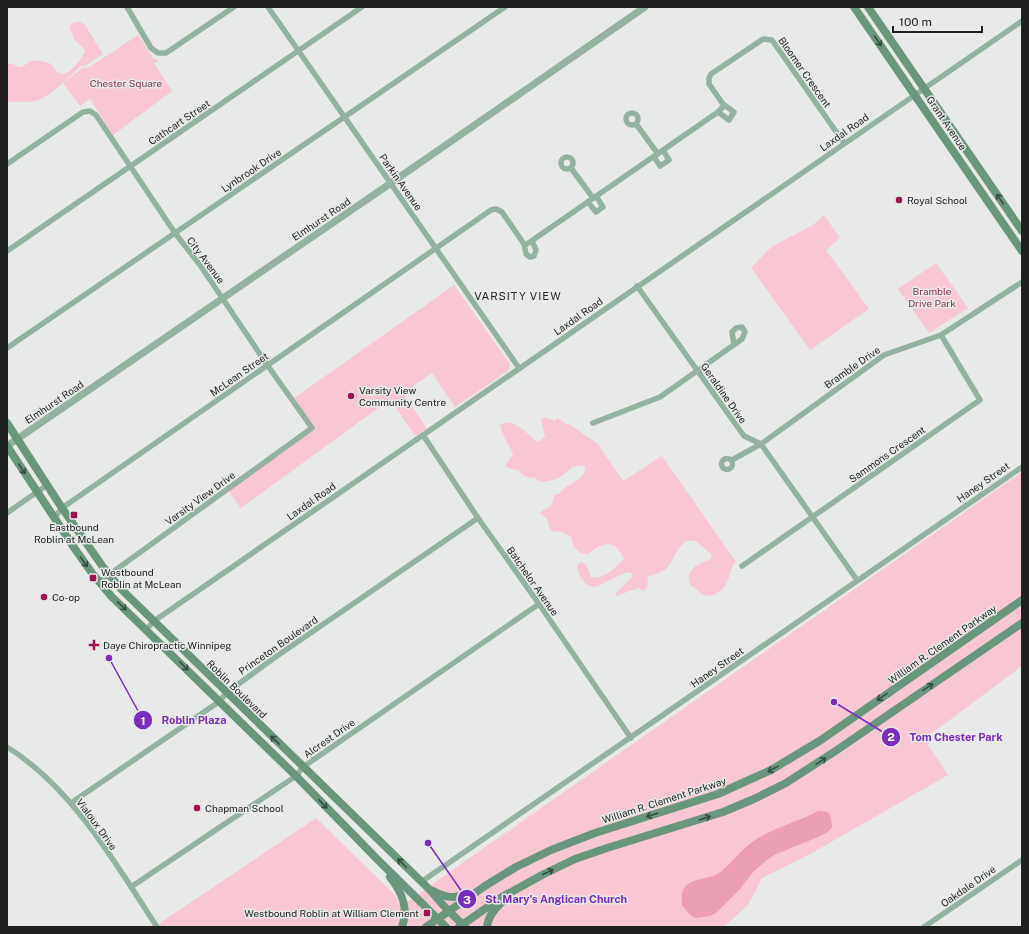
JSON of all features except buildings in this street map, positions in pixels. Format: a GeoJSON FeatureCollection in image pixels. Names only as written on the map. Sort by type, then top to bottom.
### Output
{"type":"FeatureCollection","features":[{"type":"Feature","properties":{"kind":"main road","name":"Grant Avenue"},"geometry":{"type":"LineString","coordinates":[[868,7],[1022,231]]}},
{"type":"Feature","properties":{"kind":"main road","name":"Grant Avenue"},"geometry":{"type":"LineString","coordinates":[[857,8],[1022,251]]}},
{"type":"Feature","properties":{"kind":"main road","name":"Roblin Boulevard"},"geometry":{"type":"LineString","coordinates":[[7,423],[62,508],[120,589],[422,882],[462,926]]}},
{"type":"Feature","properties":{"kind":"main road","name":"Roblin Boulevard"},"geometry":{"type":"LineString","coordinates":[[7,446],[75,549],[111,596],[296,776],[446,927]]}},
{"type":"Feature","properties":{"kind":"main road","name":"William R. Clement Parkway"},"geometry":{"type":"LineString","coordinates":[[426,927],[485,886],[516,867],[551,850],[595,832],[718,794],[771,770],[821,740],[1022,600]]}},
{"type":"Feature","properties":{"kind":"main road"},"geometry":{"type":"LineString","coordinates":[[462,926],[514,890],[575,859],[723,812],[754,800],[825,758],[1022,622]]}},
{"type":"Feature","properties":{"kind":"main road"},"geometry":{"type":"LineString","coordinates":[[378,860],[396,884],[403,899],[405,914],[402,927]]}},
{"type":"Feature","properties":{"kind":"main road"},"geometry":{"type":"LineString","coordinates":[[430,890],[448,897],[458,897],[485,886]]}},
{"type":"Feature","properties":{"kind":"main road"},"geometry":{"type":"LineString","coordinates":[[487,927],[492,913],[514,890]]}},
{"type":"Feature","properties":{"kind":"street"},"geometry":{"type":"LineString","coordinates":[[127,7],[151,48],[158,53],[166,53],[234,7]]}},
{"type":"Feature","properties":{"kind":"street","name":"Parkin Avenue"},"geometry":{"type":"LineString","coordinates":[[268,7],[519,368]]}},
{"type":"Feature","properties":{"kind":"street","name":"Cathcart Street"},"geometry":{"type":"LineString","coordinates":[[7,251],[362,7]]}},
{"type":"Feature","properties":{"kind":"street","name":"Lynbrook Drive"},"geometry":{"type":"LineString","coordinates":[[7,348],[505,7]]}},
{"type":"Feature","properties":{"kind":"street","name":"Elmhurst Road"},"geometry":{"type":"LineString","coordinates":[[7,446],[223,299],[645,7]]}},
{"type":"Feature","properties":{"kind":"street","name":"Laxdal Road"},"geometry":{"type":"LineString","coordinates":[[146,629],[637,286],[1022,21]]}},
{"type":"Feature","properties":{"kind":"street","name":"Bloomer Crescent"},"geometry":{"type":"LineString","coordinates":[[718,112],[729,120],[734,112],[723,104],[710,84],[709,78],[711,74],[763,39],[772,40],[844,143]]}},
{"type":"Feature","properties":{"kind":"street"},"geometry":{"type":"LineString","coordinates":[[524,244],[532,241],[718,112],[722,108],[723,104]]}},
{"type":"Feature","properties":{"kind":"street","name":"City Avenue"},"geometry":{"type":"LineString","coordinates":[[7,164],[82,112],[90,111],[96,115],[174,233],[200,265],[312,428]]}},
{"type":"Feature","properties":{"kind":"street"},"geometry":{"type":"LineString","coordinates":[[636,124],[658,154]]}},
{"type":"Feature","properties":{"kind":"street"},"geometry":{"type":"LineString","coordinates":[[571,168],[592,199]]}},
{"type":"Feature","properties":{"kind":"street"},"geometry":{"type":"LineString","coordinates":[[436,248],[491,210],[496,209],[502,212],[524,244],[526,254],[530,257],[534,256],[536,250],[532,241]]}},
{"type":"Feature","properties":{"kind":"street","name":"McLean Street"},"geometry":{"type":"LineString","coordinates":[[55,518],[62,508],[436,248]]}},
{"type":"Feature","properties":{"kind":"street","name":"Bramble Drive"},"geometry":{"type":"LineString","coordinates":[[732,460],[761,444],[884,355],[941,335],[1022,282]]}},
{"type":"Feature","properties":{"kind":"street","name":"Geraldine Drive"},"geometry":{"type":"LineString","coordinates":[[637,286],[744,436],[761,444],[857,580]]}},
{"type":"Feature","properties":{"kind":"street","name":"Sammons Crescent"},"geometry":{"type":"LineString","coordinates":[[742,566],[980,400],[941,335]]}},
{"type":"Feature","properties":{"kind":"street"},"geometry":{"type":"LineString","coordinates":[[593,422],[660,397],[734,345]]}},
{"type":"Feature","properties":{"kind":"street","name":"Varsity View Drive"},"geometry":{"type":"LineString","coordinates":[[99,582],[312,428]]}},
{"type":"Feature","properties":{"kind":"street","name":"Batchelor Avenue"},"geometry":{"type":"LineString","coordinates":[[423,435],[478,518],[631,738]]}},
{"type":"Feature","properties":{"kind":"street","name":"Haney Street"},"geometry":{"type":"LineString","coordinates":[[422,882],[1022,466]]}},
{"type":"Feature","properties":{"kind":"street"},"geometry":{"type":"LineString","coordinates":[[7,513],[47,485]]}},
{"type":"Feature","properties":{"kind":"street","name":"Princeton Boulevard"},"geometry":{"type":"LineString","coordinates":[[71,803],[220,701],[226,693],[277,656],[478,518]]}},
{"type":"Feature","properties":{"kind":"street","name":"Alcrest Drive"},"geometry":{"type":"LineString","coordinates":[[131,887],[296,776],[303,767],[539,604]]}},
{"type":"Feature","properties":{"kind":"street","name":"Vialoux Drive"},"geometry":{"type":"LineString","coordinates":[[7,747],[46,777],[71,803],[92,830],[157,927]]}},
{"type":"Feature","properties":{"kind":"street","name":"Oakdale Drive"},"geometry":{"type":"LineString","coordinates":[[924,927],[1022,860]]}},
{"type":"Feature","properties":{"kind":"green space"},"geometry":{"type":"Polygon","coordinates":[[[80,22],[85,25],[103,54],[86,65],[81,66],[59,86],[40,99],[31,102],[7,102],[7,64],[22,67],[31,61],[43,62],[50,64],[59,73],[63,74],[67,73],[75,66],[85,50],[74,39],[70,28],[71,24],[80,22]]]}},
{"type":"Feature","properties":{"kind":"green space","name":"Chester Square"},"geometry":{"type":"Polygon","coordinates":[[[138,35],[153,58],[159,61],[154,63],[172,91],[113,135],[90,99],[80,106],[63,83],[84,67],[88,68],[138,35]]]}},
{"type":"Feature","properties":{"kind":"green space"},"geometry":{"type":"Polygon","coordinates":[[[824,215],[840,238],[826,250],[869,309],[810,350],[751,268],[771,247],[813,225],[824,215]]]}},
{"type":"Feature","properties":{"kind":"green space","name":"Bramble Drive Park"},"geometry":{"type":"Polygon","coordinates":[[[936,263],[968,308],[929,333],[898,289],[936,263]]]}},
{"type":"Feature","properties":{"kind":"green space","name":"Varsity View Community Centre"},"geometry":{"type":"Polygon","coordinates":[[[454,285],[510,364],[508,371],[455,407],[432,373],[404,394],[427,429],[415,436],[392,402],[388,401],[241,508],[229,491],[314,428],[293,399],[454,285]]]}},
{"type":"Feature","properties":{"kind":"green space"},"geometry":{"type":"Polygon","coordinates":[[[545,417],[555,421],[556,418],[566,424],[569,424],[598,444],[623,481],[662,456],[736,562],[732,567],[726,585],[718,593],[711,596],[702,594],[691,586],[689,580],[690,572],[701,563],[711,559],[712,555],[694,541],[685,542],[681,546],[666,569],[648,577],[647,588],[644,591],[638,588],[616,596],[615,594],[632,577],[633,574],[627,572],[598,586],[592,587],[586,584],[579,575],[577,566],[580,562],[586,565],[591,577],[600,577],[617,566],[624,559],[622,554],[617,548],[609,544],[602,545],[588,554],[580,553],[574,547],[571,537],[562,532],[551,531],[547,519],[540,513],[551,506],[554,495],[560,493],[583,475],[585,467],[583,465],[572,467],[562,476],[543,482],[534,477],[528,478],[515,469],[508,468],[506,466],[513,455],[502,433],[500,425],[510,423],[515,425],[525,431],[537,442],[545,437],[541,419],[545,417]]]}},
{"type":"Feature","properties":{"kind":"green space"},"geometry":{"type":"Polygon","coordinates":[[[1022,472],[1022,666],[931,734],[928,745],[948,775],[805,857],[762,878],[748,905],[724,927],[159,927],[160,923],[316,818],[394,894],[401,906],[1022,472]]]}},
{"type":"Feature","properties":{"kind":"shaded area"},"geometry":{"type":"Polygon","coordinates":[[[818,811],[828,812],[831,817],[832,827],[828,832],[774,855],[767,860],[754,871],[740,889],[716,913],[710,916],[696,918],[690,915],[682,905],[684,888],[688,884],[719,873],[751,843],[767,833],[818,811]]]}},
{"type":"Feature","properties":{"kind":"place","name":"Royal School"},"geometry":{"type":"Point","coordinates":[899,200]}},
{"type":"Feature","properties":{"kind":"place","name":"Varsity View Community Centre"},"geometry":{"type":"Point","coordinates":[351,396]}},
{"type":"Feature","properties":{"kind":"place","name":"Eastbound Roblin at McLean"},"geometry":{"type":"Point","coordinates":[74,515]}},
{"type":"Feature","properties":{"kind":"place","name":"Westbound Roblin at McLean"},"geometry":{"type":"Point","coordinates":[93,578]}},
{"type":"Feature","properties":{"kind":"place","name":"Co-op"},"geometry":{"type":"Point","coordinates":[44,597]}},
{"type":"Feature","properties":{"kind":"place","name":"Daye Chiropractic Winnipeg"},"geometry":{"type":"Point","coordinates":[94,645]}},
{"type":"Feature","properties":{"kind":"place","name":"Roblin Plaza"},"geometry":{"type":"Point","coordinates":[109,658]}},
{"type":"Feature","properties":{"kind":"place","name":"Tom Chester Park"},"geometry":{"type":"Point","coordinates":[834,702]}},
{"type":"Feature","properties":{"kind":"place","name":"Chapman School"},"geometry":{"type":"Point","coordinates":[197,808]}},
{"type":"Feature","properties":{"kind":"place","name":"St. Mary's Anglican Church"},"geometry":{"type":"Point","coordinates":[428,843]}},
{"type":"Feature","properties":{"kind":"place","name":"Westbound Roblin at William Clement"},"geometry":{"type":"Point","coordinates":[427,913]}},
{"type":"Feature","properties":{"kind":"district","name":"VARSITY VIEW"},"geometry":{"type":"Point","coordinates":[518,296]}}]}
